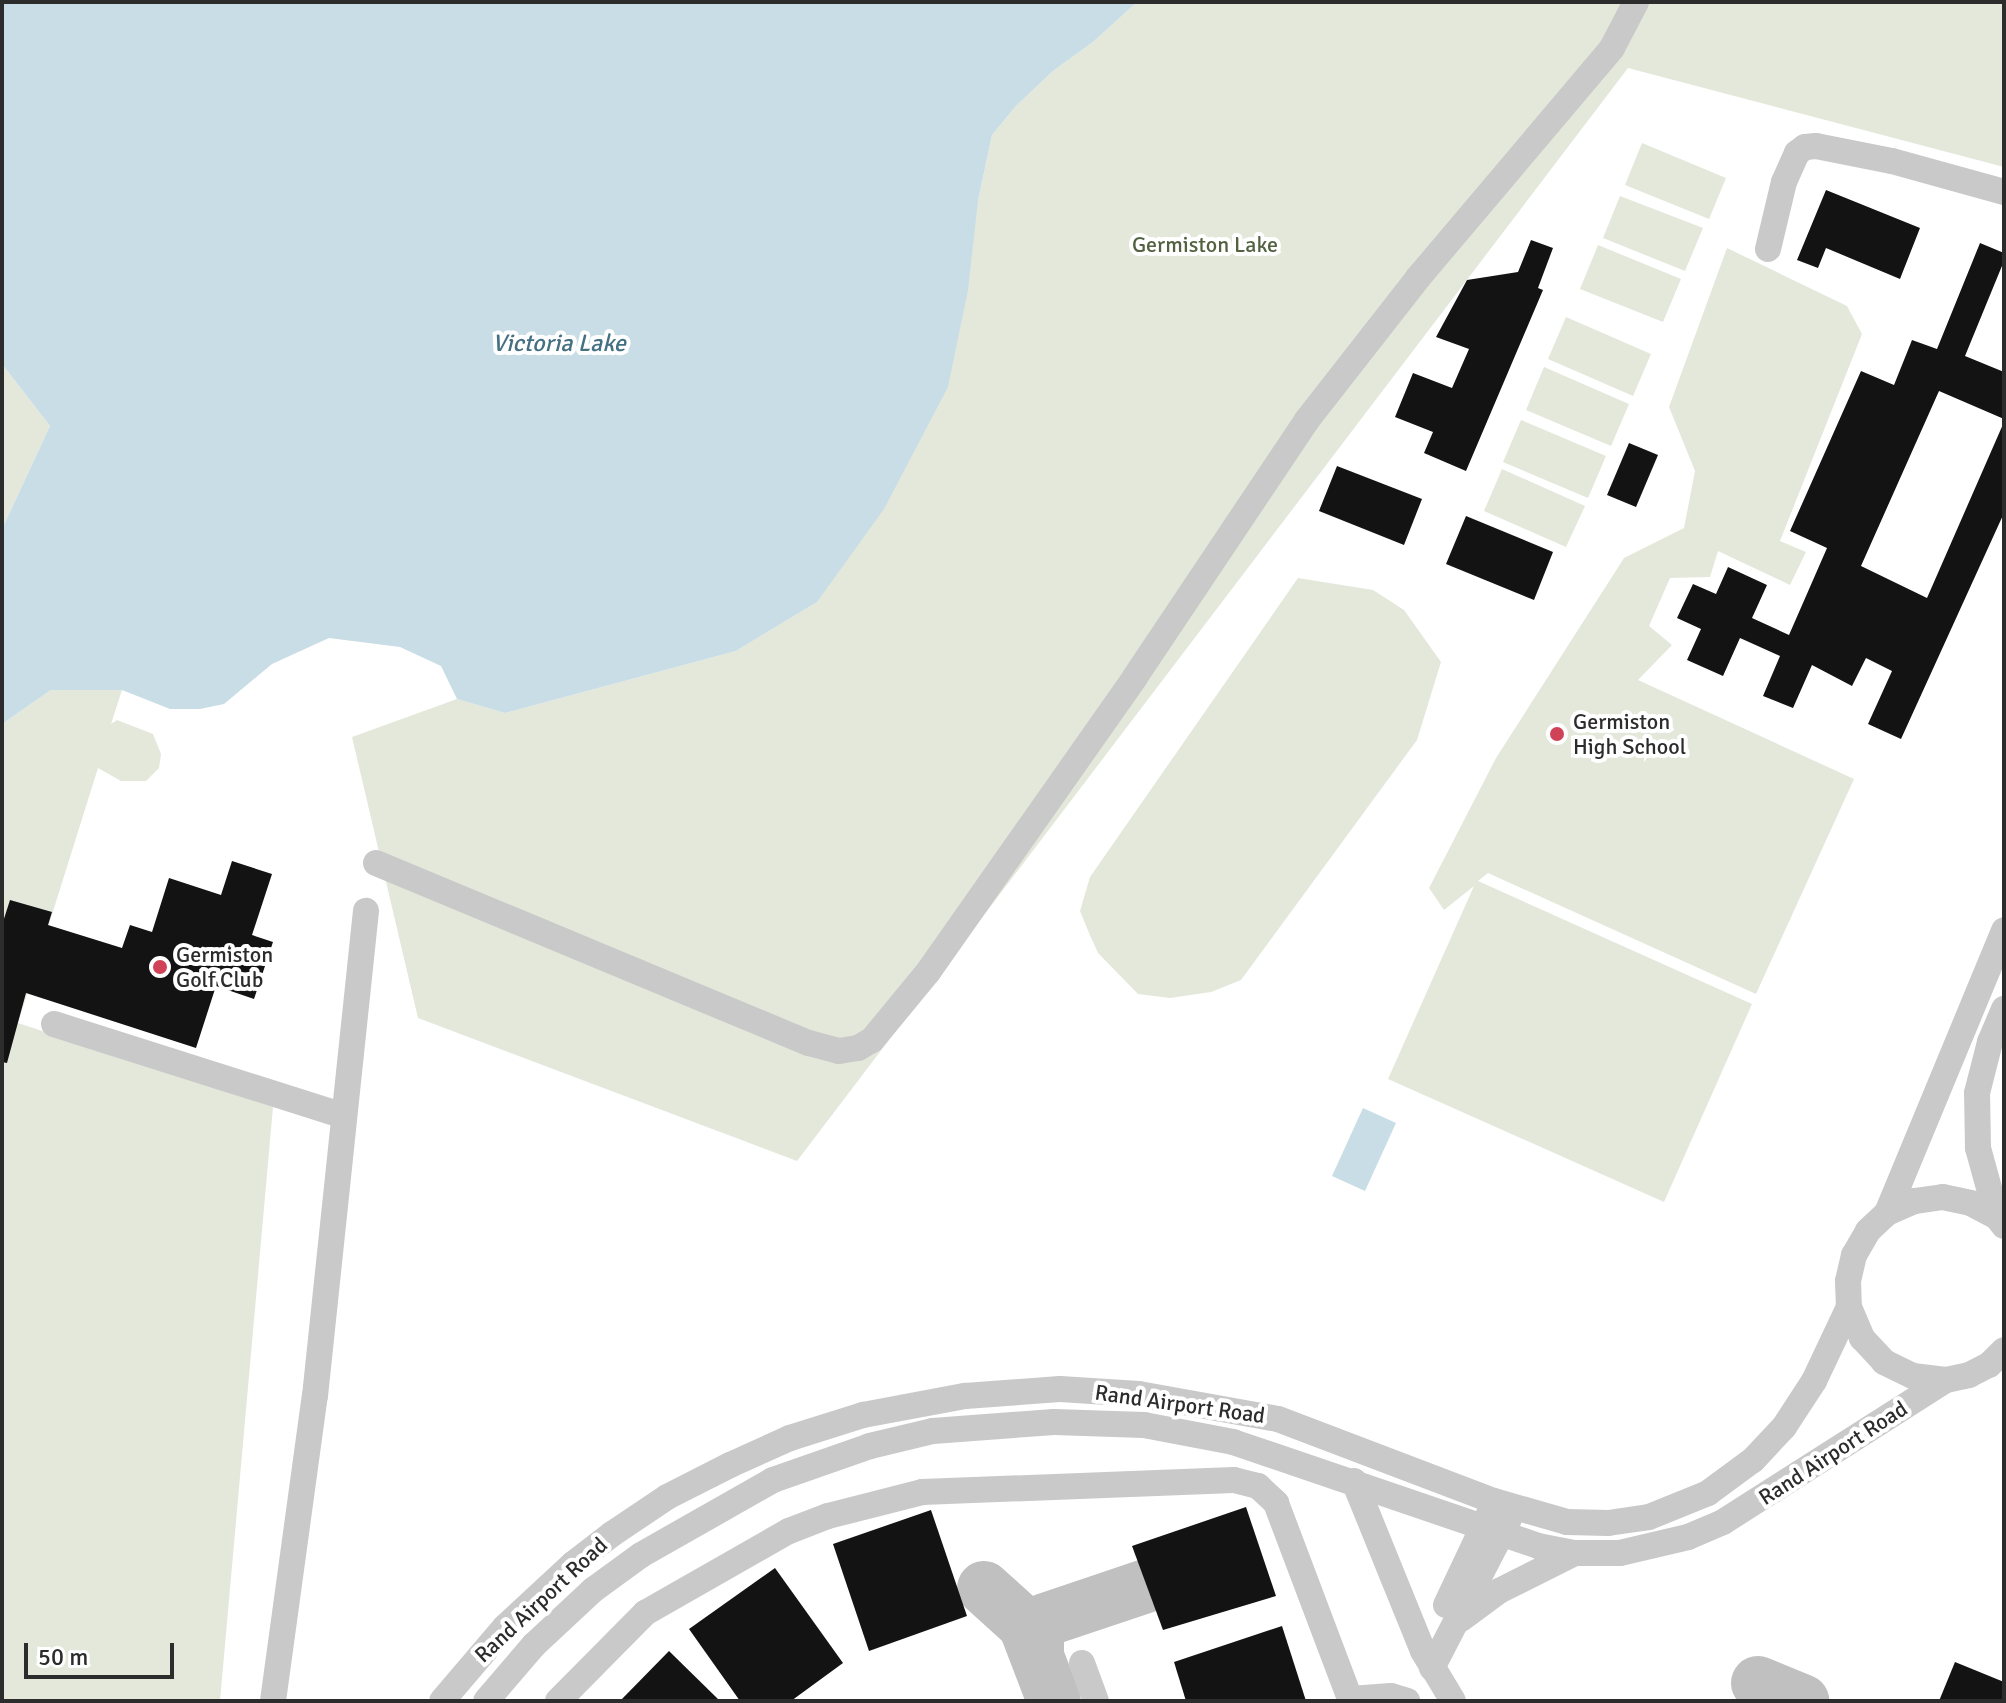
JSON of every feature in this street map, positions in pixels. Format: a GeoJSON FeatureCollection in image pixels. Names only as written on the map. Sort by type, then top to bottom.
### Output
{"type":"FeatureCollection","features":[{"type":"Feature","properties":{"kind":"street"},"geometry":{"type":"LineString","coordinates":[[376,863],[809,1043],[839,1051],[858,1048],[872,1040],[928,972],[1135,677],[1307,420],[1417,279],[1612,48],[1636,2]]}},
{"type":"Feature","properties":{"kind":"street"},"geometry":{"type":"LineString","coordinates":[[1768,249],[1784,182],[1797,153],[1805,147],[1816,146],[1892,161],[2004,192]]}},
{"type":"Feature","properties":{"kind":"street"},"geometry":{"type":"LineString","coordinates":[[273,1701],[315,1396],[366,911]]}},
{"type":"Feature","properties":{"kind":"street","name":"Rand Airport Road"},"geometry":{"type":"LineString","coordinates":[[1887,1213],[2004,930]]}},
{"type":"Feature","properties":{"kind":"street","name":"Rand Airport Road"},"geometry":{"type":"LineString","coordinates":[[2000,1222],[1978,1148],[1977,1093],[1990,1042],[2004,1009]]}},
{"type":"Feature","properties":{"kind":"street"},"geometry":{"type":"LineString","coordinates":[[54,1024],[344,1116]]}},
{"type":"Feature","properties":{"kind":"street","name":"Rand Airport Road"},"geometry":{"type":"LineString","coordinates":[[1999,1360],[1969,1375],[1946,1380],[1913,1376],[1884,1362],[1862,1338],[1849,1307],[1848,1281],[1854,1255],[1868,1231],[1887,1213],[1914,1201],[1943,1197],[1971,1203],[2000,1222]]}},
{"type":"Feature","properties":{"kind":"street","name":"Rand Airport Road"},"geometry":{"type":"LineString","coordinates":[[442,1701],[505,1627],[573,1564],[667,1497],[790,1438],[863,1415],[965,1396],[1060,1389],[1139,1394],[1234,1408],[1327,1436],[1504,1504],[1567,1522],[1608,1523],[1649,1517],[1708,1493],[1753,1460],[1784,1427],[1814,1381],[1849,1307]]}},
{"type":"Feature","properties":{"kind":"street","name":"Rand Airport Road"},"geometry":{"type":"LineString","coordinates":[[486,1701],[534,1645],[593,1590],[641,1555],[773,1480],[870,1446],[933,1431],[1054,1422],[1144,1425],[1233,1442],[1354,1481],[1492,1532],[1575,1553],[1620,1553],[1650,1549],[1723,1522],[1946,1380]]}},
{"type":"Feature","properties":{"kind":"street"},"geometry":{"type":"LineString","coordinates":[[558,1701],[625,1631],[654,1607],[789,1531],[828,1516],[922,1492],[1234,1480],[1258,1486],[1276,1503],[1350,1700],[1391,1696],[1407,1701]]}},
{"type":"Feature","properties":{"kind":"street"},"geometry":{"type":"LineString","coordinates":[[1354,1481],[1428,1660],[1453,1701]]}},
{"type":"Feature","properties":{"kind":"street"},"geometry":{"type":"LineString","coordinates":[[1428,1660],[1456,1622],[1504,1504]]}},
{"type":"Feature","properties":{"kind":"street"},"geometry":{"type":"LineString","coordinates":[[1428,1660],[1492,1532]]}},
{"type":"Feature","properties":{"kind":"street"},"geometry":{"type":"LineString","coordinates":[[1456,1622],[1499,1591],[1575,1553]]}},
{"type":"Feature","properties":{"kind":"street"},"geometry":{"type":"LineString","coordinates":[[1082,1663],[1096,1701]]}},
{"type":"Feature","properties":{"kind":"green space","name":"Germiston Lake"},"geometry":{"type":"Polygon","coordinates":[[[1137,2],[2004,2],[2004,167],[1628,68],[797,1161],[418,1018],[352,737],[457,699],[505,713],[736,651],[817,602],[978,201],[992,135],[1016,106],[1053,71],[1093,42],[1137,2]]]}},
{"type":"Feature","properties":{"kind":"green space"},"geometry":{"type":"Polygon","coordinates":[[[1642,143],[1726,178],[1709,219],[1625,185],[1642,143]]]}},
{"type":"Feature","properties":{"kind":"green space"},"geometry":{"type":"Polygon","coordinates":[[[1620,196],[1703,228],[1685,271],[1603,238],[1620,196]]]}},
{"type":"Feature","properties":{"kind":"green space"},"geometry":{"type":"Polygon","coordinates":[[[1598,245],[1681,279],[1663,322],[1580,289],[1598,245]]]}},
{"type":"Feature","properties":{"kind":"green space"},"geometry":{"type":"Polygon","coordinates":[[[1727,248],[1847,306],[1862,334],[1780,541],[1806,552],[1790,585],[1718,551],[1710,577],[1670,578],[1649,626],[1672,645],[1638,680],[1854,779],[1756,994],[1488,873],[1478,881],[1752,1004],[1664,1202],[1388,1079],[1474,886],[1444,910],[1429,888],[1496,758],[1624,558],[1684,528],[1695,471],[1669,407],[1727,248]]]}},
{"type":"Feature","properties":{"kind":"green space"},"geometry":{"type":"Polygon","coordinates":[[[1566,317],[1651,354],[1633,396],[1548,359],[1566,317]]]}},
{"type":"Feature","properties":{"kind":"green space"},"geometry":{"type":"Polygon","coordinates":[[[2,364],[50,426],[2,529],[2,364]]]}},
{"type":"Feature","properties":{"kind":"green space"},"geometry":{"type":"Polygon","coordinates":[[[1544,367],[1629,404],[1611,446],[1526,410],[1544,367]]]}},
{"type":"Feature","properties":{"kind":"green space"},"geometry":{"type":"Polygon","coordinates":[[[1521,420],[1606,456],[1588,498],[1503,462],[1521,420]]]}},
{"type":"Feature","properties":{"kind":"green space"},"geometry":{"type":"Polygon","coordinates":[[[1502,469],[1585,506],[1566,547],[1484,511],[1502,469]]]}},
{"type":"Feature","properties":{"kind":"green space"},"geometry":{"type":"Polygon","coordinates":[[[1298,578],[1373,590],[1404,610],[1441,662],[1417,740],[1241,980],[1211,992],[1170,998],[1138,994],[1098,953],[1089,933],[1080,911],[1090,877],[1298,578]]]}},
{"type":"Feature","properties":{"kind":"green space"},"geometry":{"type":"Polygon","coordinates":[[[51,690],[122,690],[111,724],[117,720],[153,734],[161,754],[159,768],[146,781],[121,781],[98,768],[18,1023],[273,1107],[220,1701],[2,1701],[2,724],[51,690]]]}},
{"type":"Feature","properties":{"kind":"water","name":"Victoria Lake"},"geometry":{"type":"Polygon","coordinates":[[[2,2],[1137,2],[1093,42],[1053,71],[1016,106],[992,135],[978,201],[968,290],[948,387],[884,509],[817,602],[736,651],[505,713],[457,699],[441,666],[400,647],[329,638],[272,664],[224,704],[200,709],[170,709],[122,690],[51,690],[2,724],[2,529],[50,426],[2,364],[2,2]]]}},
{"type":"Feature","properties":{"kind":"water"},"geometry":{"type":"Polygon","coordinates":[[[1363,1108],[1396,1123],[1365,1191],[1332,1176],[1363,1108]]]}},
{"type":"Feature","properties":{"kind":"building"},"geometry":{"type":"Polygon","coordinates":[[[1826,190],[1920,228],[1900,279],[1826,248],[1818,268],[1797,260],[1826,190]]]}},
{"type":"Feature","properties":{"kind":"building"},"geometry":{"type":"Polygon","coordinates":[[[1531,240],[1553,248],[1538,288],[1543,290],[1466,471],[1424,453],[1433,432],[1395,417],[1413,373],[1452,388],[1469,349],[1436,337],[1467,280],[1518,272],[1531,240]]]}},
{"type":"Feature","properties":{"kind":"building"},"geometry":{"type":"Polygon","coordinates":[[[1980,243],[2004,253],[2004,261],[1965,356],[2004,372],[2004,419],[1939,391],[1861,566],[1927,598],[2004,422],[2004,513],[1901,739],[1868,724],[1892,671],[1866,658],[1852,686],[1812,665],[1793,708],[1763,696],[1780,656],[1740,638],[1723,676],[1687,660],[1701,629],[1677,618],[1693,584],[1716,594],[1728,567],[1767,585],[1752,618],[1789,635],[1827,548],[1790,531],[1861,371],[1894,385],[1912,340],[1937,349],[1980,243]]]}},
{"type":"Feature","properties":{"kind":"building"},"geometry":{"type":"Polygon","coordinates":[[[1629,443],[1658,455],[1636,507],[1607,495],[1629,443]]]}},
{"type":"Feature","properties":{"kind":"building"},"geometry":{"type":"Polygon","coordinates":[[[1337,466],[1422,499],[1404,545],[1319,511],[1337,466]]]}},
{"type":"Feature","properties":{"kind":"building"},"geometry":{"type":"Polygon","coordinates":[[[1466,516],[1553,552],[1534,600],[1446,564],[1466,516]]]}},
{"type":"Feature","properties":{"kind":"building","name":"Germiston Golf Club"},"geometry":{"type":"Polygon","coordinates":[[[232,861],[272,874],[252,935],[273,942],[254,999],[216,986],[196,1048],[26,993],[7,1063],[2,1062],[2,925],[10,900],[52,912],[48,925],[122,948],[130,925],[152,932],[169,878],[221,895],[232,861]]]}},
{"type":"Feature","properties":{"kind":"building"},"geometry":{"type":"Polygon","coordinates":[[[1246,1507],[1276,1596],[1163,1630],[1132,1546],[1246,1507]]]}},
{"type":"Feature","properties":{"kind":"building"},"geometry":{"type":"Polygon","coordinates":[[[931,1510],[967,1616],[869,1651],[833,1544],[931,1510]]]}},
{"type":"Feature","properties":{"kind":"building"},"geometry":{"type":"Polygon","coordinates":[[[775,1568],[843,1663],[791,1701],[740,1701],[689,1629],[775,1568]]]}},
{"type":"Feature","properties":{"kind":"building"},"geometry":{"type":"Polygon","coordinates":[[[1282,1626],[1306,1701],[1186,1701],[1174,1662],[1282,1626]]]}},
{"type":"Feature","properties":{"kind":"building"},"geometry":{"type":"Polygon","coordinates":[[[669,1651],[720,1701],[620,1701],[669,1651]]]}},
{"type":"Feature","properties":{"kind":"building"},"geometry":{"type":"Polygon","coordinates":[[[1955,1662],[2004,1682],[2004,1701],[1939,1701],[1955,1662]]]}},
{"type":"Feature","properties":{"kind":"taxiway"},"geometry":{"type":"LineString","coordinates":[[1037,1653],[1037,1633],[1045,1620],[1146,1586]]}},
{"type":"Feature","properties":{"kind":"taxiway"},"geometry":{"type":"LineString","coordinates":[[984,1588],[1025,1625],[1054,1701]]}},
{"type":"Feature","properties":{"kind":"taxiway"},"geometry":{"type":"LineString","coordinates":[[1758,1683],[1802,1701]]}},
{"type":"Feature","properties":{"kind":"place","name":"Germiston High School"},"geometry":{"type":"Point","coordinates":[1557,734]}},
{"type":"Feature","properties":{"kind":"place","name":"Germiston Golf Club"},"geometry":{"type":"Point","coordinates":[160,967]}}]}
